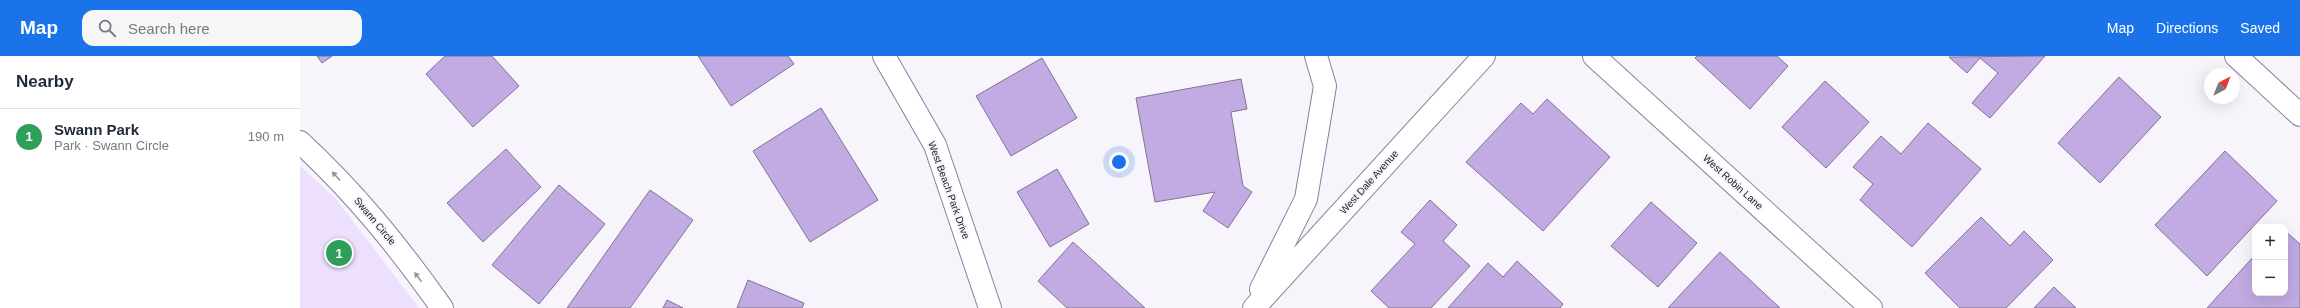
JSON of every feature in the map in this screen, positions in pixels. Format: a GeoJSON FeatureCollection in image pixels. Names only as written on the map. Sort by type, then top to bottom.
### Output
{"type":"FeatureCollection","features":[{"type":"Feature","properties":{"kind":"street","name":"West Beach Park Drive"},"geometry":{"type":"LineString","coordinates":[[884,56],[935,145],[990,308]]}},
{"type":"Feature","properties":{"kind":"street","name":"West Dale Avenue"},"geometry":{"type":"LineString","coordinates":[[1253,308],[1306,199],[1325,86],[1316,56]]}},
{"type":"Feature","properties":{"kind":"street","name":"West Dale Avenue"},"geometry":{"type":"LineString","coordinates":[[1253,308],[1484,56]]}},
{"type":"Feature","properties":{"kind":"street","name":"West Robin Lane"},"geometry":{"type":"LineString","coordinates":[[1594,56],[1871,308]]}},
{"type":"Feature","properties":{"kind":"street"},"geometry":{"type":"LineString","coordinates":[[2236,56],[2300,115]]}},
{"type":"Feature","properties":{"kind":"street","name":"Swann Circle"},"geometry":{"type":"LineString","coordinates":[[300,142],[333,173],[377,221],[442,308]]}},
{"type":"Feature","properties":{"kind":"shaded area"},"geometry":{"type":"Polygon","coordinates":[[[300,166],[336,199],[419,308],[300,308],[300,166]]]}},
{"type":"Feature","properties":{"kind":"building"},"geometry":{"type":"Polygon","coordinates":[[[317,56],[332,56],[322,63],[317,56]]]}},
{"type":"Feature","properties":{"kind":"building"},"geometry":{"type":"Polygon","coordinates":[[[445,56],[492,56],[519,86],[473,127],[426,74],[445,56]]]}},
{"type":"Feature","properties":{"kind":"building"},"geometry":{"type":"Polygon","coordinates":[[[698,56],[788,56],[794,64],[731,106],[698,56]]]}},
{"type":"Feature","properties":{"kind":"building"},"geometry":{"type":"Polygon","coordinates":[[[1697,56],[1777,56],[1788,66],[1750,109],[1695,58],[1697,56]]]}},
{"type":"Feature","properties":{"kind":"building"},"geometry":{"type":"Polygon","coordinates":[[[2045,56],[1990,118],[1972,103],[1998,73],[1980,58],[1967,73],[1949,57],[2045,56]]]}},
{"type":"Feature","properties":{"kind":"building"},"geometry":{"type":"Polygon","coordinates":[[[1042,58],[1077,118],[1011,156],[976,96],[1042,58]]]}},
{"type":"Feature","properties":{"kind":"building"},"geometry":{"type":"Polygon","coordinates":[[[2119,77],[2161,117],[2100,183],[2058,143],[2119,77]]]}},
{"type":"Feature","properties":{"kind":"building"},"geometry":{"type":"Polygon","coordinates":[[[1241,79],[1247,109],[1231,112],[1243,186],[1252,192],[1228,228],[1203,211],[1215,192],[1155,202],[1136,98],[1241,79]]]}},
{"type":"Feature","properties":{"kind":"building"},"geometry":{"type":"Polygon","coordinates":[[[1825,81],[1869,122],[1826,168],[1782,127],[1825,81]]]}},
{"type":"Feature","properties":{"kind":"building"},"geometry":{"type":"Polygon","coordinates":[[[1547,99],[1610,157],[1543,231],[1466,162],[1521,103],[1533,114],[1547,99]]]}},
{"type":"Feature","properties":{"kind":"building"},"geometry":{"type":"Polygon","coordinates":[[[821,108],[878,200],[810,242],[753,151],[821,108]]]}},
{"type":"Feature","properties":{"kind":"building"},"geometry":{"type":"Polygon","coordinates":[[[1928,123],[1981,169],[1912,247],[1860,200],[1873,184],[1853,167],[1881,136],[1901,154],[1928,123]]]}},
{"type":"Feature","properties":{"kind":"building"},"geometry":{"type":"Polygon","coordinates":[[[506,149],[541,187],[483,242],[447,203],[506,149]]]}},
{"type":"Feature","properties":{"kind":"building"},"geometry":{"type":"Polygon","coordinates":[[[2225,151],[2277,201],[2256,224],[2252,224],[2252,228],[2207,276],[2155,225],[2225,151]]]}},
{"type":"Feature","properties":{"kind":"building"},"geometry":{"type":"Polygon","coordinates":[[[1057,169],[1089,224],[1050,247],[1017,192],[1057,169]]]}},
{"type":"Feature","properties":{"kind":"building"},"geometry":{"type":"Polygon","coordinates":[[[559,185],[605,224],[539,304],[492,265],[559,185]]]}},
{"type":"Feature","properties":{"kind":"building"},"geometry":{"type":"Polygon","coordinates":[[[650,190],[693,220],[630,308],[567,308],[650,190]]]}},
{"type":"Feature","properties":{"kind":"building"},"geometry":{"type":"Polygon","coordinates":[[[1430,200],[1457,225],[1443,241],[1470,266],[1431,308],[1389,308],[1371,291],[1415,244],[1401,232],[1430,200]]]}},
{"type":"Feature","properties":{"kind":"building"},"geometry":{"type":"Polygon","coordinates":[[[1651,202],[1697,243],[1658,287],[1611,246],[1651,202]]]}},
{"type":"Feature","properties":{"kind":"building"},"geometry":{"type":"Polygon","coordinates":[[[1981,217],[2010,246],[2024,231],[2053,260],[2006,308],[1960,308],[1925,273],[1981,217]]]}},
{"type":"Feature","properties":{"kind":"building"},"geometry":{"type":"Polygon","coordinates":[[[2288,234],[2300,244],[2300,308],[2207,308],[2252,258],[2252,296],[2288,296],[2288,234]]]}},
{"type":"Feature","properties":{"kind":"building"},"geometry":{"type":"Polygon","coordinates":[[[1073,242],[1145,308],[1067,308],[1038,281],[1073,242]]]}},
{"type":"Feature","properties":{"kind":"building"},"geometry":{"type":"Polygon","coordinates":[[[1720,252],[1780,308],[1668,308],[1720,252]]]}},
{"type":"Feature","properties":{"kind":"building"},"geometry":{"type":"Polygon","coordinates":[[[1517,261],[1563,304],[1560,308],[1448,308],[1488,263],[1503,277],[1517,261]]]}},
{"type":"Feature","properties":{"kind":"building"},"geometry":{"type":"Polygon","coordinates":[[[748,280],[804,303],[802,308],[737,308],[748,280]]]}},
{"type":"Feature","properties":{"kind":"building"},"geometry":{"type":"Polygon","coordinates":[[[2054,287],[2076,308],[2034,308],[2054,287]]]}},
{"type":"Feature","properties":{"kind":"building"},"geometry":{"type":"Polygon","coordinates":[[[667,300],[683,308],[663,308],[667,300]]]}},
{"type":"Feature","properties":{"kind":"place","name":"Swann Park"},"geometry":{"type":"Point","coordinates":[339,253]}}]}
